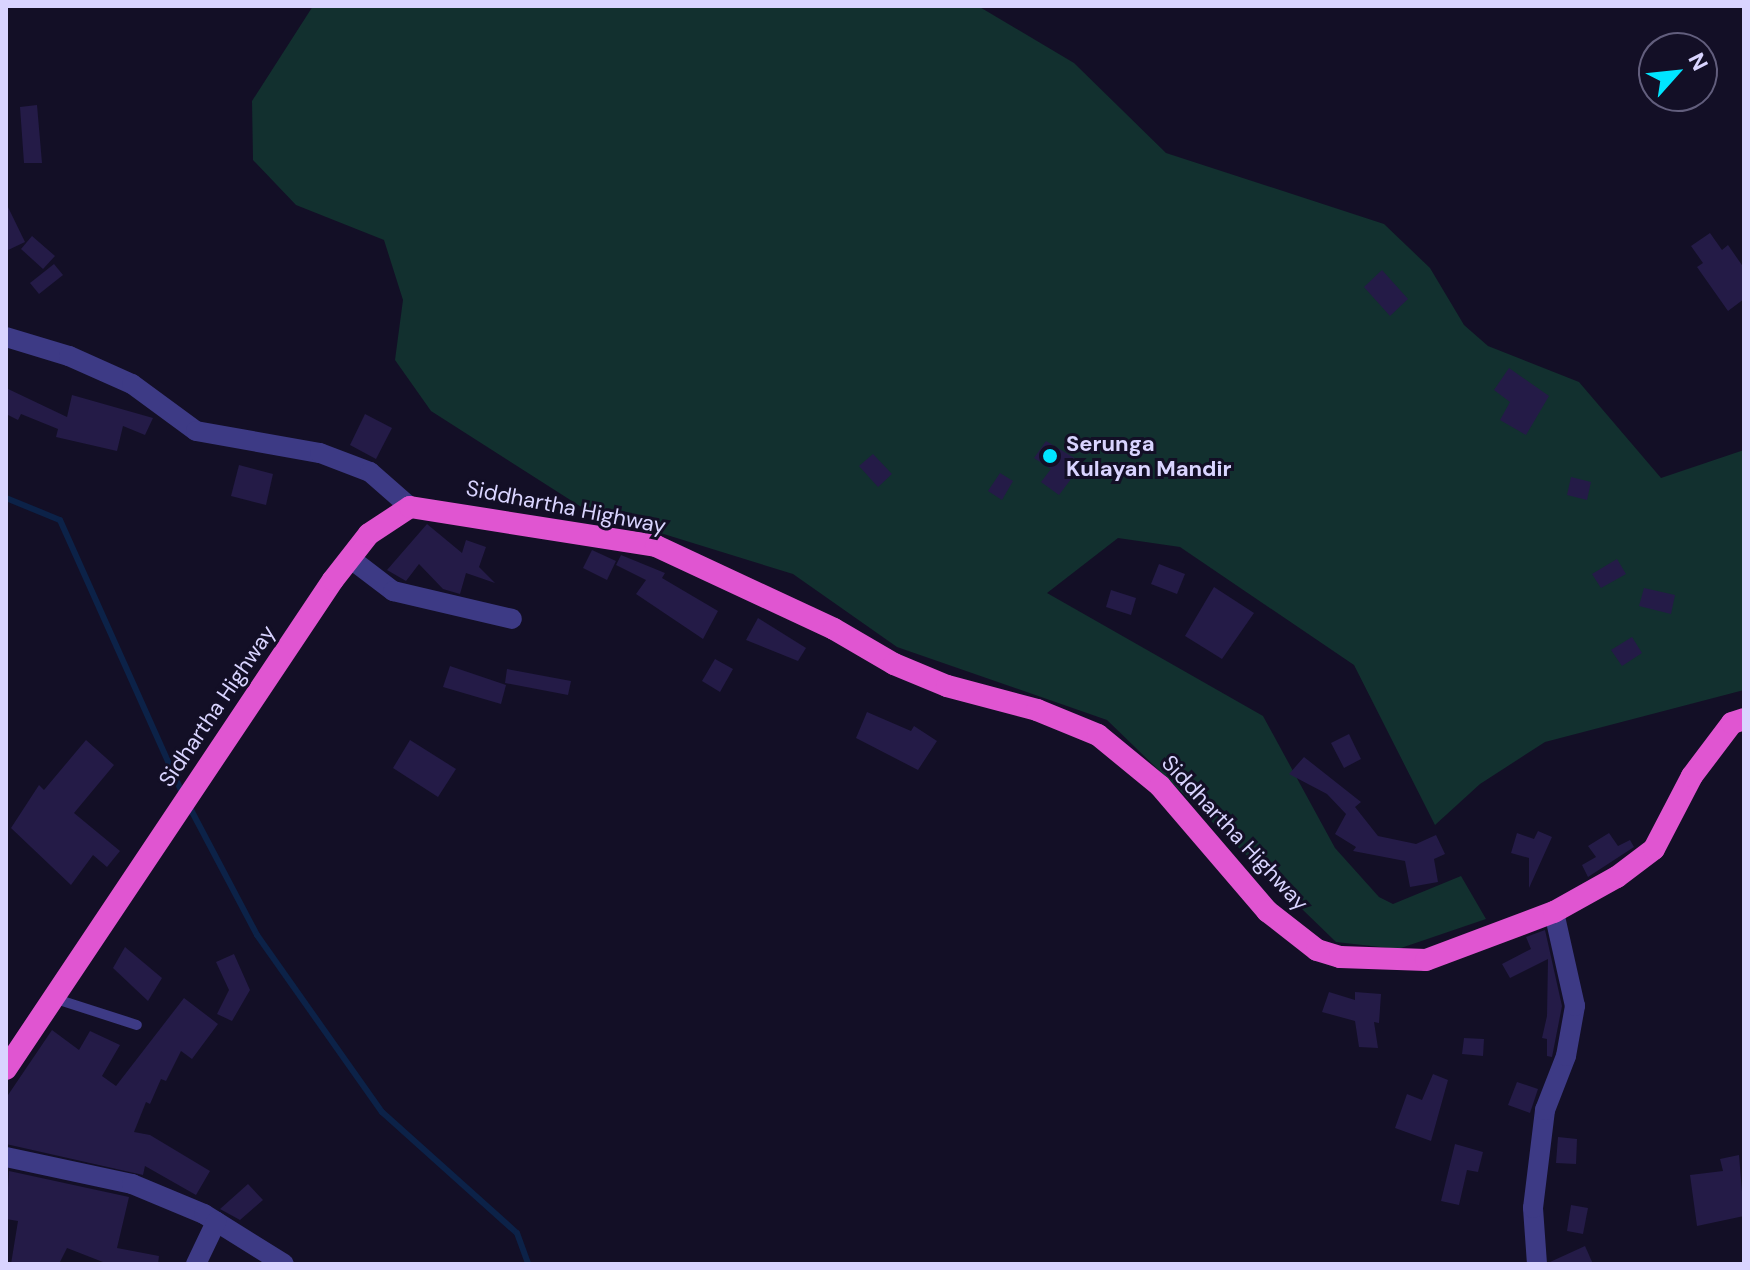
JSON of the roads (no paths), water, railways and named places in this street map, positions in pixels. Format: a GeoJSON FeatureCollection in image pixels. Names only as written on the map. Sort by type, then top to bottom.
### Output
{"type":"FeatureCollection","features":[{"type":"Feature","properties":{"kind":"highway"},"geometry":{"type":"LineString","coordinates":[[351,559],[384,520],[410,507]]}},
{"type":"Feature","properties":{"kind":"highway","name":"Siddhartha Highway"},"geometry":{"type":"LineString","coordinates":[[410,507],[656,546],[834,629],[894,664],[947,686],[1037,710],[1098,735],[1160,786],[1267,911],[1317,950],[1380,962],[1426,960],[1554,912],[1617,877],[1654,849],[1699,765],[1732,723],[1744,719]]}},
{"type":"Feature","properties":{"kind":"highway","name":"Sidhartha Highway"},"geometry":{"type":"LineString","coordinates":[[53,998],[333,580],[351,559]]}},
{"type":"Feature","properties":{"kind":"highway"},"geometry":{"type":"LineString","coordinates":[[6,1069],[53,998]]}},
{"type":"Feature","properties":{"kind":"street"},"geometry":{"type":"LineString","coordinates":[[6,337],[69,356],[132,384],[196,431],[320,453],[370,472],[410,507]]}},
{"type":"Feature","properties":{"kind":"street"},"geometry":{"type":"LineString","coordinates":[[351,559],[393,591],[512,619]]}},
{"type":"Feature","properties":{"kind":"street"},"geometry":{"type":"LineString","coordinates":[[1537,1264],[1533,1208],[1545,1110],[1566,1056],[1575,1006],[1554,912]]}},
{"type":"Feature","properties":{"kind":"street"},"geometry":{"type":"LineString","coordinates":[[6,1157],[132,1184],[216,1222],[284,1264]]}},
{"type":"Feature","properties":{"kind":"street"},"geometry":{"type":"LineString","coordinates":[[196,1264],[216,1222]]}},
{"type":"Feature","properties":{"kind":"lane"},"geometry":{"type":"LineString","coordinates":[[53,998],[137,1025]]}},
{"type":"Feature","properties":{"kind":"waterway"},"geometry":{"type":"LineString","coordinates":[[6,498],[60,520],[184,797]]}},
{"type":"Feature","properties":{"kind":"waterway"},"geometry":{"type":"LineString","coordinates":[[189,806],[257,935],[382,1112],[517,1233],[528,1264]]}},
{"type":"Feature","properties":{"kind":"place","name":"Serunga Kulayan Mandir"},"geometry":{"type":"Point","coordinates":[1050,456]}}]}
